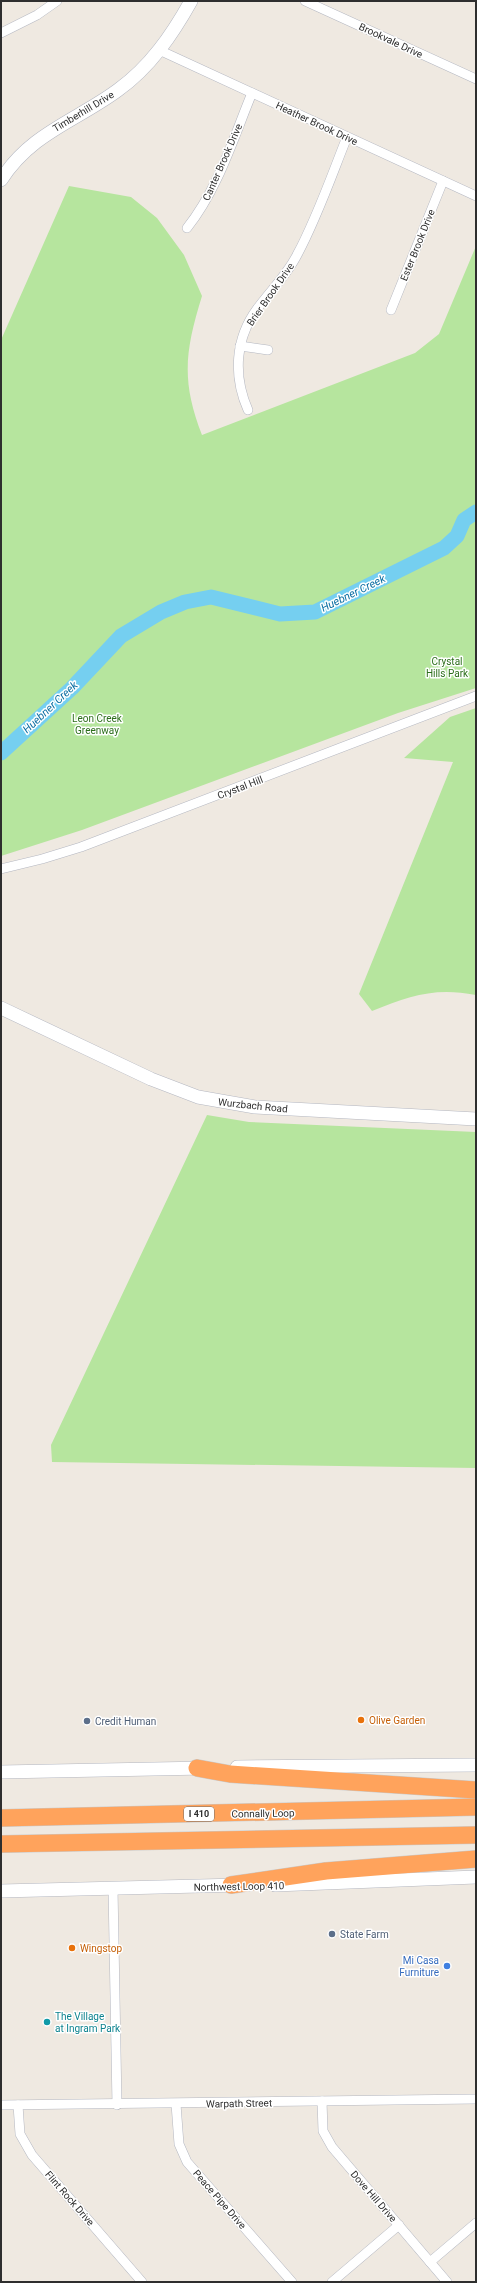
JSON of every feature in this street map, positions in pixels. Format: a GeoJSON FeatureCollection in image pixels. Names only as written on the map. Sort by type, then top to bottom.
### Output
{"type":"FeatureCollection","features":[{"type":"Feature","properties":{"kind":"highway"},"geometry":{"type":"LineString","coordinates":[[197,1768],[230,1774],[476,1790]]}},
{"type":"Feature","properties":{"kind":"highway","name":"Connally Loop"},"geometry":{"type":"LineString","coordinates":[[1,1818],[476,1807]]}},
{"type":"Feature","properties":{"kind":"highway"},"geometry":{"type":"LineString","coordinates":[[1,1844],[476,1834]]}},
{"type":"Feature","properties":{"kind":"highway"},"geometry":{"type":"LineString","coordinates":[[231,1885],[326,1871],[476,1859]]}},
{"type":"Feature","properties":{"kind":"main road","name":"Timberhill Drive"},"geometry":{"type":"LineString","coordinates":[[1,180],[13,163],[34,142],[119,90],[168,39],[191,1]]}},
{"type":"Feature","properties":{"kind":"main road","name":"Wurzbach Road"},"geometry":{"type":"LineString","coordinates":[[1,1008],[151,1079],[198,1098],[255,1107],[476,1119]]}},
{"type":"Feature","properties":{"kind":"main road"},"geometry":{"type":"LineString","coordinates":[[1,1772],[476,1765]]}},
{"type":"Feature","properties":{"kind":"main road","name":"Northwest Loop 410"},"geometry":{"type":"LineString","coordinates":[[1,1891],[360,1882],[476,1877]]}},
{"type":"Feature","properties":{"kind":"street"},"geometry":{"type":"LineString","coordinates":[[1,33],[37,15],[57,1]]}},
{"type":"Feature","properties":{"kind":"street","name":"Brookvale Drive"},"geometry":{"type":"LineString","coordinates":[[305,1],[476,79]]}},
{"type":"Feature","properties":{"kind":"street","name":"Heather Brook Drive"},"geometry":{"type":"LineString","coordinates":[[159,50],[476,196]]}},
{"type":"Feature","properties":{"kind":"street","name":"Canter Brook Drive"},"geometry":{"type":"LineString","coordinates":[[186,228],[198,214],[215,183],[252,93]]}},
{"type":"Feature","properties":{"kind":"street","name":"Brier Brook Drive"},"geometry":{"type":"LineString","coordinates":[[248,410],[242,398],[238,377],[240,346],[252,317],[296,256],[348,137]]}},
{"type":"Feature","properties":{"kind":"street","name":"Ester Brook Drive"},"geometry":{"type":"LineString","coordinates":[[391,310],[443,181]]}},
{"type":"Feature","properties":{"kind":"street"},"geometry":{"type":"LineString","coordinates":[[240,346],[268,350]]}},
{"type":"Feature","properties":{"kind":"street","name":"Crystal Hill"},"geometry":{"type":"LineString","coordinates":[[1,869],[42,859],[81,847],[476,696]]}},
{"type":"Feature","properties":{"kind":"street"},"geometry":{"type":"LineString","coordinates":[[113,1888],[117,2105]]}},
{"type":"Feature","properties":{"kind":"street","name":"Warpath Street"},"geometry":{"type":"LineString","coordinates":[[1,2105],[117,2105],[476,2099]]}},
{"type":"Feature","properties":{"kind":"street","name":"Dove Hill Drive"},"geometry":{"type":"LineString","coordinates":[[322,2101],[323,2131],[332,2147],[447,2282]]}},
{"type":"Feature","properties":{"kind":"street","name":"Peace Pipe Drive"},"geometry":{"type":"LineString","coordinates":[[176,2104],[179,2144],[187,2162],[292,2282]]}},
{"type":"Feature","properties":{"kind":"street","name":"Flint Rock Drive"},"geometry":{"type":"LineString","coordinates":[[18,2105],[20,2134],[32,2155],[142,2282]]}},
{"type":"Feature","properties":{"kind":"street"},"geometry":{"type":"LineString","coordinates":[[430,2262],[476,2223]]}},
{"type":"Feature","properties":{"kind":"street"},"geometry":{"type":"LineString","coordinates":[[332,2282],[399,2225]]}},
{"type":"Feature","properties":{"kind":"green space"},"geometry":{"type":"Polygon","coordinates":[[[69,186],[131,197],[157,218],[184,255],[202,296],[189,350],[188,382],[195,416],[202,435],[415,353],[439,334],[476,246],[476,688],[398,713],[82,830],[1,856],[1,340],[69,186]]]}},
{"type":"Feature","properties":{"kind":"green space"},"geometry":{"type":"Polygon","coordinates":[[[476,708],[476,995],[447,992],[422,994],[372,1011],[359,994],[453,762],[404,758],[450,717],[476,708]]]}},
{"type":"Feature","properties":{"kind":"green space"},"geometry":{"type":"Polygon","coordinates":[[[207,1115],[249,1122],[476,1132],[476,1468],[52,1462],[51,1445],[207,1115]]]}},
{"type":"Feature","properties":{"kind":"waterway","name":"Huebner Creek"},"geometry":{"type":"LineString","coordinates":[[1,753],[72,688],[121,636],[161,612],[185,602],[211,597],[280,614],[315,612],[444,548],[457,536],[464,520],[476,512]]}},
{"type":"Feature","properties":{"kind":"place","name":"Olive Garden"},"geometry":{"type":"Point","coordinates":[361,1720]}},
{"type":"Feature","properties":{"kind":"place","name":"Credit Human"},"geometry":{"type":"Point","coordinates":[87,1721]}},
{"type":"Feature","properties":{"kind":"place","name":"State Farm"},"geometry":{"type":"Point","coordinates":[332,1934]}},
{"type":"Feature","properties":{"kind":"place","name":"Wingstop"},"geometry":{"type":"Point","coordinates":[72,1948]}},
{"type":"Feature","properties":{"kind":"place","name":"Mi Casa Furniture"},"geometry":{"type":"Point","coordinates":[447,1966]}},
{"type":"Feature","properties":{"kind":"place","name":"The Village at Ingram Park"},"geometry":{"type":"Point","coordinates":[47,2022]}},
{"type":"Feature","properties":{"kind":"park label","name":"Crystal Hills Park"},"geometry":{"type":"Point","coordinates":[447,666]}},
{"type":"Feature","properties":{"kind":"park label","name":"Leon Creek Greenway"},"geometry":{"type":"Point","coordinates":[97,724]}}]}
